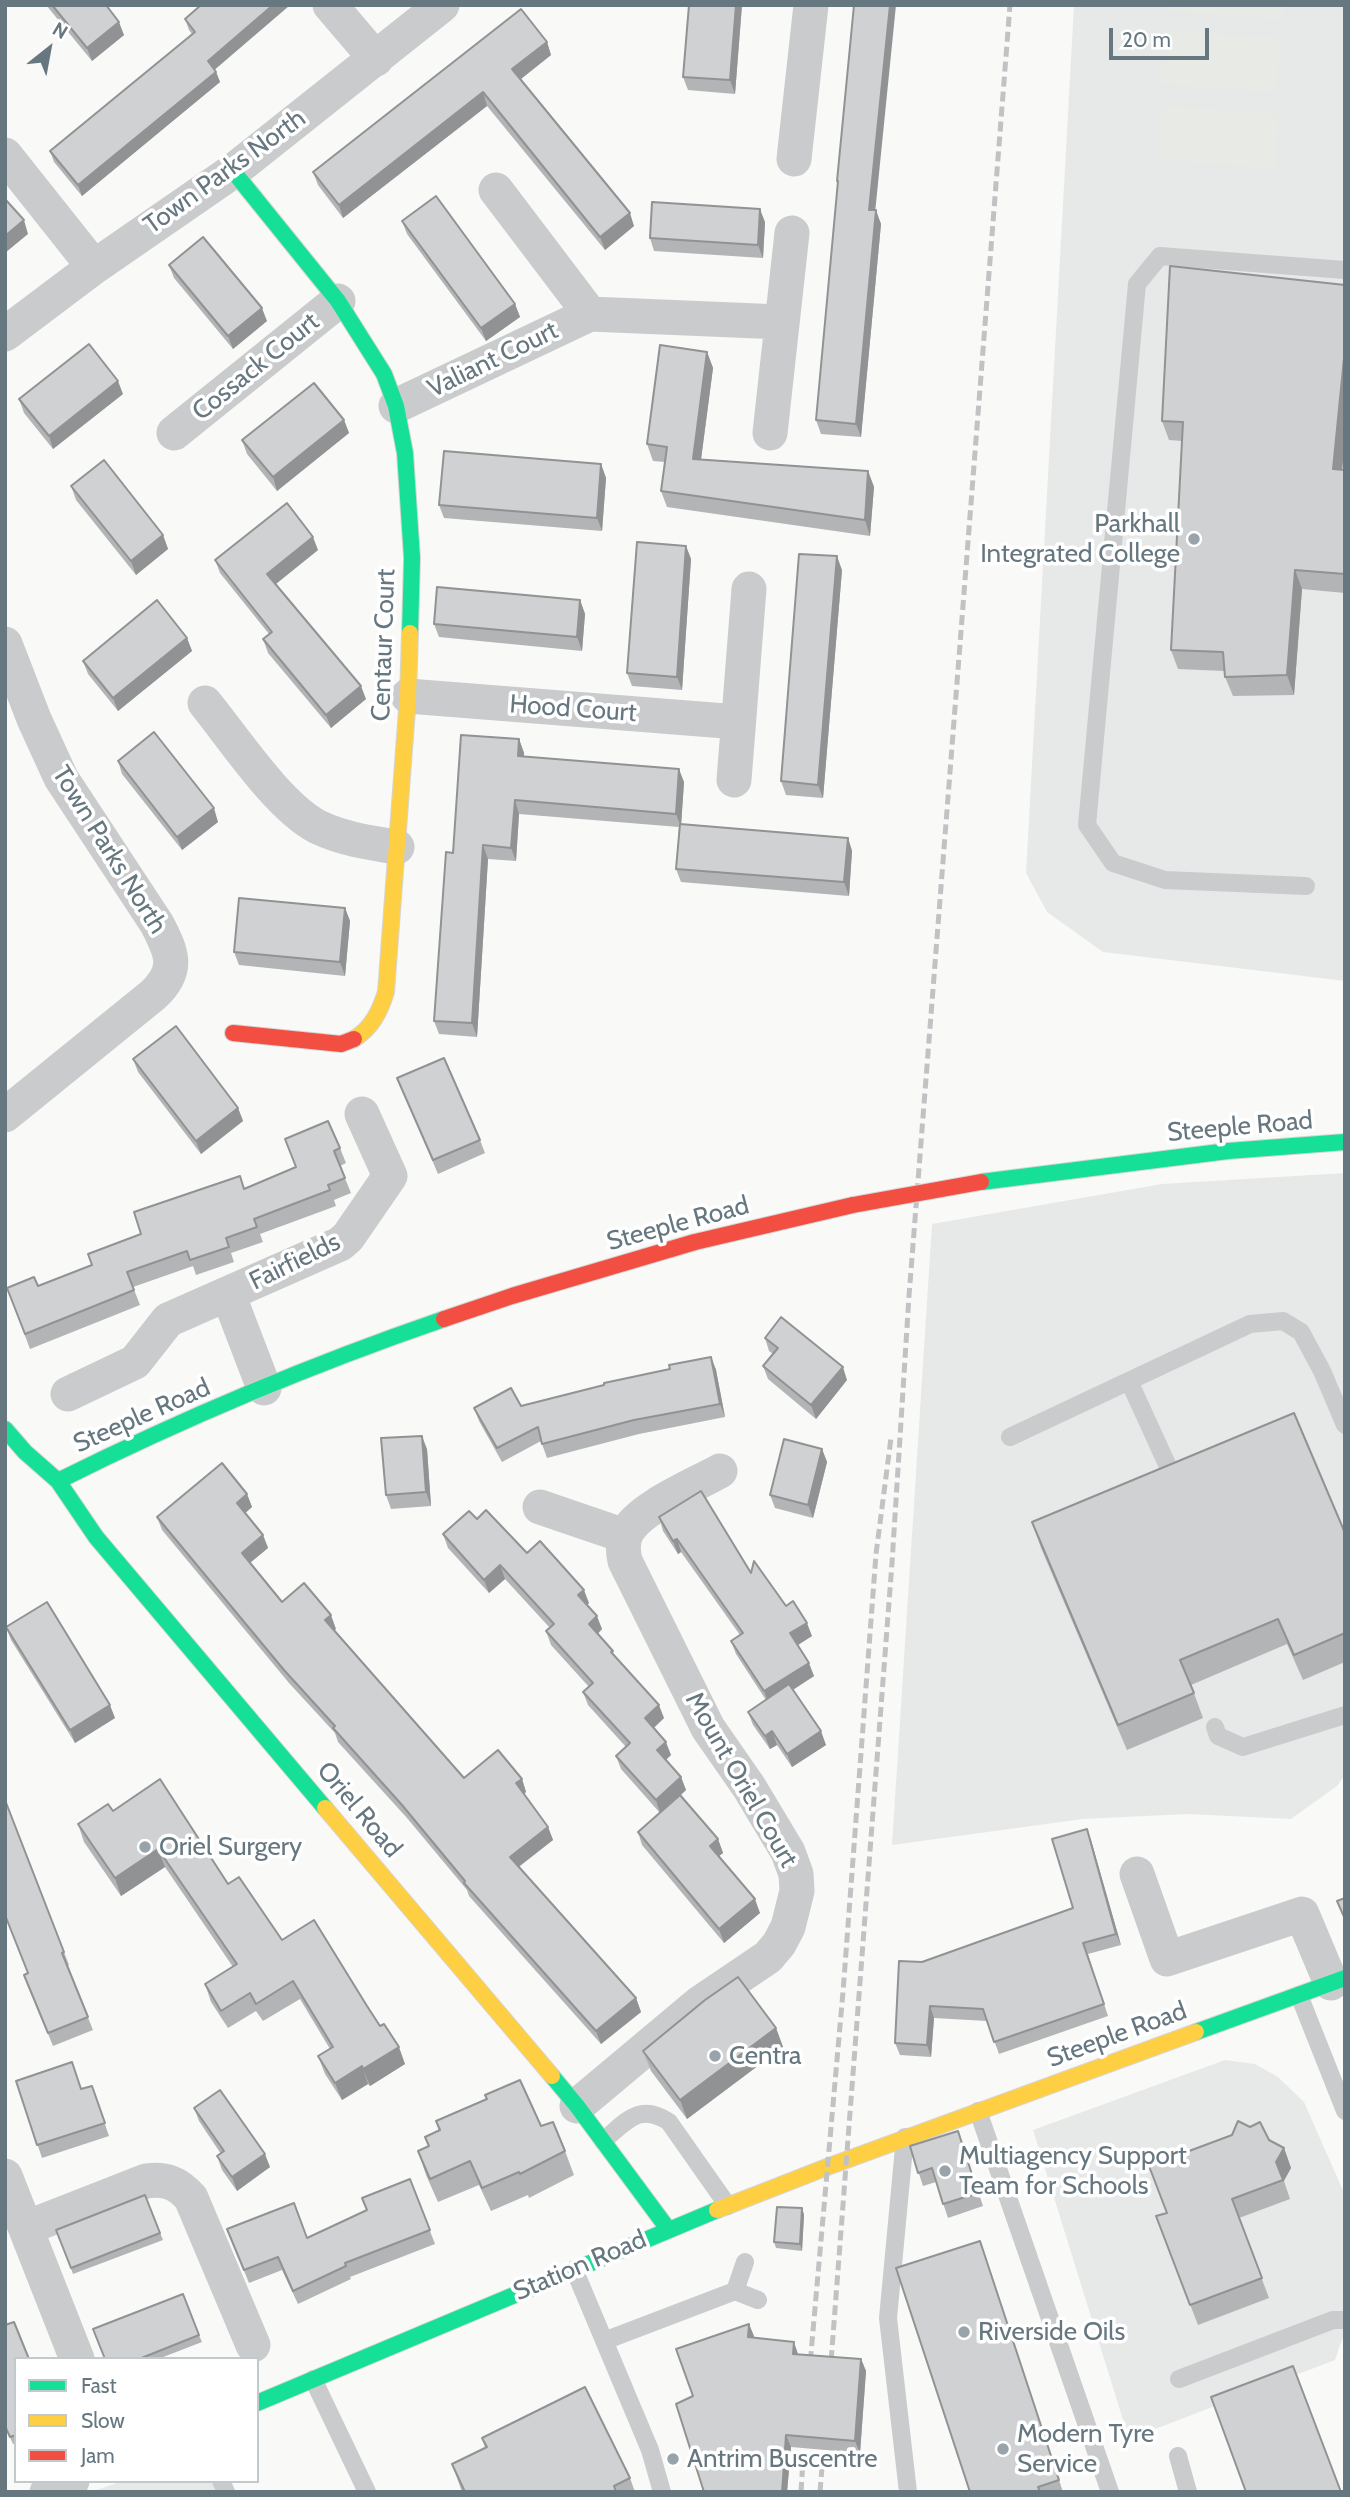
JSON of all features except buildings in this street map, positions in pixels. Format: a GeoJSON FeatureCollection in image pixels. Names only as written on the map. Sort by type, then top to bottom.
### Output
{"type":"FeatureCollection","features":[{"type":"Feature","properties":{"kind":"street"},"geometry":{"type":"LineString","coordinates":[[330,5],[376,59]]}},
{"type":"Feature","properties":{"kind":"street","name":"Town Parks North"},"geometry":{"type":"LineString","coordinates":[[5,334],[94,267],[233,171],[442,5]]}},
{"type":"Feature","properties":{"kind":"street"},"geometry":{"type":"LineString","coordinates":[[794,159],[811,5]]}},
{"type":"Feature","properties":{"kind":"street"},"geometry":{"type":"LineString","coordinates":[[5,155],[94,267]]}},
{"type":"Feature","properties":{"kind":"street","name":"Centaur Court"},"geometry":{"type":"LineString","coordinates":[[233,171],[338,301],[384,374],[396,406],[405,453],[412,558],[408,696],[386,992],[381,1012],[370,1029],[356,1040],[341,1044],[233,1033]]}},
{"type":"Feature","properties":{"kind":"street","name":"Valiant Court"},"geometry":{"type":"LineString","coordinates":[[496,190],[590,314]]}},
{"type":"Feature","properties":{"kind":"street"},"geometry":{"type":"LineString","coordinates":[[770,433],[792,233]]}},
{"type":"Feature","properties":{"kind":"street","name":"Cossack Court"},"geometry":{"type":"LineString","coordinates":[[174,433],[338,301]]}},
{"type":"Feature","properties":{"kind":"street","name":"Valiant Court"},"geometry":{"type":"LineString","coordinates":[[396,406],[590,314],[781,322]]}},
{"type":"Feature","properties":{"kind":"street"},"geometry":{"type":"LineString","coordinates":[[734,780],[749,589]]}},
{"type":"Feature","properties":{"kind":"street","name":"Town Parks North"},"geometry":{"type":"LineString","coordinates":[[5,644],[34,719],[61,778],[157,924],[167,944],[172,969],[163,986],[153,995],[5,1115]]}},
{"type":"Feature","properties":{"kind":"street","name":"Hood Court"},"geometry":{"type":"LineString","coordinates":[[408,696],[738,722]]}},
{"type":"Feature","properties":{"kind":"street"},"geometry":{"type":"LineString","coordinates":[[205,703],[278,793],[303,817],[332,833],[397,847]]}},
{"type":"Feature","properties":{"kind":"street","name":"Fairfields"},"geometry":{"type":"LineString","coordinates":[[68,1394],[135,1362],[168,1320],[340,1244],[348,1237],[390,1176],[362,1114]]}},
{"type":"Feature","properties":{"kind":"street","name":"Steeple Road"},"geometry":{"type":"LineString","coordinates":[[58,1481],[264,1388],[392,1337],[512,1296],[695,1242],[853,1205],[981,1182],[1228,1151],[1345,1142]]}},
{"type":"Feature","properties":{"kind":"street","name":"Fairfields"},"geometry":{"type":"LineString","coordinates":[[228,1294],[264,1388]]}},
{"type":"Feature","properties":{"kind":"street","name":"Oriel Road"},"geometry":{"type":"LineString","coordinates":[[5,1429],[58,1481],[96,1537],[577,2106],[668,2229]]}},
{"type":"Feature","properties":{"kind":"street"},"geometry":{"type":"LineString","coordinates":[[540,1507],[625,1536],[638,1519],[653,1508],[720,1471]]}},
{"type":"Feature","properties":{"kind":"street","name":"Mount Oriel Court"},"geometry":{"type":"LineString","coordinates":[[577,2106],[700,2004],[768,1957],[788,1927],[797,1891],[796,1874],[788,1852],[750,1787],[708,1728],[625,1561],[625,1536]]}},
{"type":"Feature","properties":{"kind":"street"},"geometry":{"type":"LineString","coordinates":[[1137,1874],[1167,1959],[1302,1914],[1325,1985]]}},
{"type":"Feature","properties":{"kind":"street","name":"Steeple Road"},"geometry":{"type":"LineString","coordinates":[[905,2137],[1325,1985]]}},
{"type":"Feature","properties":{"kind":"street","name":"Station Road"},"geometry":{"type":"LineString","coordinates":[[259,2402],[668,2229],[905,2137]]}},
{"type":"Feature","properties":{"kind":"street"},"geometry":{"type":"LineString","coordinates":[[5,2176],[76,2357]]}},
{"type":"Feature","properties":{"kind":"street"},"geometry":{"type":"LineString","coordinates":[[26,2228],[146,2180],[172,2182],[184,2189],[191,2198],[253,2345]]}},
{"type":"Feature","properties":{"kind":"lane"},"geometry":{"type":"LineString","coordinates":[[1306,886],[1165,880],[1113,863],[1087,825],[1137,284],[1160,256],[1345,270]]}},
{"type":"Feature","properties":{"kind":"lane"},"geometry":{"type":"LineString","coordinates":[[1010,1437],[1250,1324],[1283,1321],[1301,1332],[1322,1371],[1345,1425]]}},
{"type":"Feature","properties":{"kind":"lane"},"geometry":{"type":"LineString","coordinates":[[1129,1381],[1171,1473]]}},
{"type":"Feature","properties":{"kind":"lane"},"geometry":{"type":"LineString","coordinates":[[1214,1727],[1217,1735],[1243,1747],[1345,1715]]}},
{"type":"Feature","properties":{"kind":"lane"},"geometry":{"type":"LineString","coordinates":[[1325,1985],[1345,2111]]}},
{"type":"Feature","properties":{"kind":"lane"},"geometry":{"type":"LineString","coordinates":[[978,2111],[1110,2492]]}},
{"type":"Feature","properties":{"kind":"lane"},"geometry":{"type":"LineString","coordinates":[[603,2141],[631,2118],[644,2112],[658,2114],[669,2122],[728,2206]]}},
{"type":"Feature","properties":{"kind":"lane"},"geometry":{"type":"LineString","coordinates":[[905,2137],[888,2318],[908,2492]]}},
{"type":"Feature","properties":{"kind":"lane"},"geometry":{"type":"LineString","coordinates":[[735,2291],[744,2262]]}},
{"type":"Feature","properties":{"kind":"lane"},"geometry":{"type":"LineString","coordinates":[[574,2269],[650,2450],[663,2492]]}},
{"type":"Feature","properties":{"kind":"lane"},"geometry":{"type":"LineString","coordinates":[[604,2341],[735,2291],[758,2300]]}},
{"type":"Feature","properties":{"kind":"lane"},"geometry":{"type":"LineString","coordinates":[[1179,2379],[1333,2320],[1345,2320]]}},
{"type":"Feature","properties":{"kind":"lane"},"geometry":{"type":"LineString","coordinates":[[313,2379],[367,2492]]}},
{"type":"Feature","properties":{"kind":"lane"},"geometry":{"type":"LineString","coordinates":[[1178,2456],[1188,2492]]}},
{"type":"Feature","properties":{"kind":"shaded area","name":"Parkhall Integrated College"},"geometry":{"type":"Polygon","coordinates":[[[1074,5],[1345,5],[1345,981],[1103,952],[1047,912],[1026,873],[1074,5]]]}},
{"type":"Feature","properties":{"kind":"shaded area"},"geometry":{"type":"Polygon","coordinates":[[[1168,5],[1284,5],[1283,19],[1167,11],[1168,5]]]}},
{"type":"Feature","properties":{"kind":"shaded area"},"geometry":{"type":"Polygon","coordinates":[[[1164,31],[1280,39],[1276,92],[1161,84],[1164,31]]]}},
{"type":"Feature","properties":{"kind":"shaded area"},"geometry":{"type":"Polygon","coordinates":[[[1162,106],[1278,114],[1274,168],[1158,159],[1162,106]]]}},
{"type":"Feature","properties":{"kind":"shaded area"},"geometry":{"type":"Polygon","coordinates":[[[1345,1173],[1345,1775],[1337,1786],[1291,1819],[1187,1814],[1083,1819],[892,1845],[932,1224],[1162,1184],[1345,1173]]]}},
{"type":"Feature","properties":{"kind":"shaded area"},"geometry":{"type":"Polygon","coordinates":[[[1225,2060],[1255,2064],[1278,2077],[1304,2102],[1345,2195],[1345,2331],[1335,2360],[1129,2439],[1033,2130],[1225,2060]]]}},
{"type":"Feature","properties":{"kind":"shaded area"},"geometry":{"type":"Polygon","coordinates":[[[116,2483],[231,2483],[234,2492],[91,2492],[116,2483]]]}},
{"type":"Feature","properties":{"kind":"railway"},"geometry":{"type":"LineString","coordinates":[[830,2375],[892,1563],[909,1296],[1010,5]]}},
{"type":"Feature","properties":{"kind":"railway"},"geometry":{"type":"LineString","coordinates":[[809,2376],[843,1992],[876,1554],[891,1438]]}},
{"type":"Feature","properties":{"kind":"railway"},"geometry":{"type":"LineString","coordinates":[[801,2492],[805,2428]]}},
{"type":"Feature","properties":{"kind":"railway"},"geometry":{"type":"LineString","coordinates":[[820,2492],[825,2431]]}},
{"type":"Feature","properties":{"kind":"traffic: fast"},"geometry":{"type":"LineString","coordinates":[[233,171],[338,301],[384,374],[396,406],[405,453],[412,558],[410,633]]}},
{"type":"Feature","properties":{"kind":"traffic: fast"},"geometry":{"type":"LineString","coordinates":[[981,1182],[1228,1151],[1345,1142]]}},
{"type":"Feature","properties":{"kind":"traffic: fast"},"geometry":{"type":"LineString","coordinates":[[58,1481],[248,1394],[444,1319]]}},
{"type":"Feature","properties":{"kind":"traffic: fast"},"geometry":{"type":"LineString","coordinates":[[5,1429],[25,1452],[58,1481],[96,1537],[325,1808]]}},
{"type":"Feature","properties":{"kind":"traffic: fast"},"geometry":{"type":"LineString","coordinates":[[1196,2032],[1345,1978]]}},
{"type":"Feature","properties":{"kind":"traffic: fast"},"geometry":{"type":"LineString","coordinates":[[552,2076],[668,2229]]}},
{"type":"Feature","properties":{"kind":"traffic: fast"},"geometry":{"type":"LineString","coordinates":[[259,2402],[717,2210]]}},
{"type":"Feature","properties":{"kind":"traffic: slow"},"geometry":{"type":"LineString","coordinates":[[354,1039],[366,1030],[375,1018],[386,992],[408,696],[410,633]]}},
{"type":"Feature","properties":{"kind":"traffic: slow"},"geometry":{"type":"LineString","coordinates":[[325,1808],[552,2076]]}},
{"type":"Feature","properties":{"kind":"traffic: slow"},"geometry":{"type":"LineString","coordinates":[[717,2210],[1196,2032]]}},
{"type":"Feature","properties":{"kind":"traffic: jam"},"geometry":{"type":"LineString","coordinates":[[233,1033],[341,1044],[354,1039]]}},
{"type":"Feature","properties":{"kind":"traffic: jam"},"geometry":{"type":"LineString","coordinates":[[853,1205],[981,1182]]}},
{"type":"Feature","properties":{"kind":"traffic: jam"},"geometry":{"type":"LineString","coordinates":[[444,1319],[695,1242],[853,1205]]}},
{"type":"Feature","properties":{"kind":"place","name":"Parkhall Integrated College"},"geometry":{"type":"Point","coordinates":[1194,539]}},
{"type":"Feature","properties":{"kind":"place","name":"Oriel Surgery"},"geometry":{"type":"Point","coordinates":[145,1847]}},
{"type":"Feature","properties":{"kind":"place","name":"Centra"},"geometry":{"type":"Point","coordinates":[715,2056]}},
{"type":"Feature","properties":{"kind":"place","name":"Multiagency Support Team for Schools"},"geometry":{"type":"Point","coordinates":[945,2171]}},
{"type":"Feature","properties":{"kind":"place","name":"Riverside Oils"},"geometry":{"type":"Point","coordinates":[964,2332]}},
{"type":"Feature","properties":{"kind":"place","name":"Modern Tyre Service"},"geometry":{"type":"Point","coordinates":[1003,2449]}},
{"type":"Feature","properties":{"kind":"place","name":"Antrim Buscentre"},"geometry":{"type":"Point","coordinates":[673,2459]}}]}
